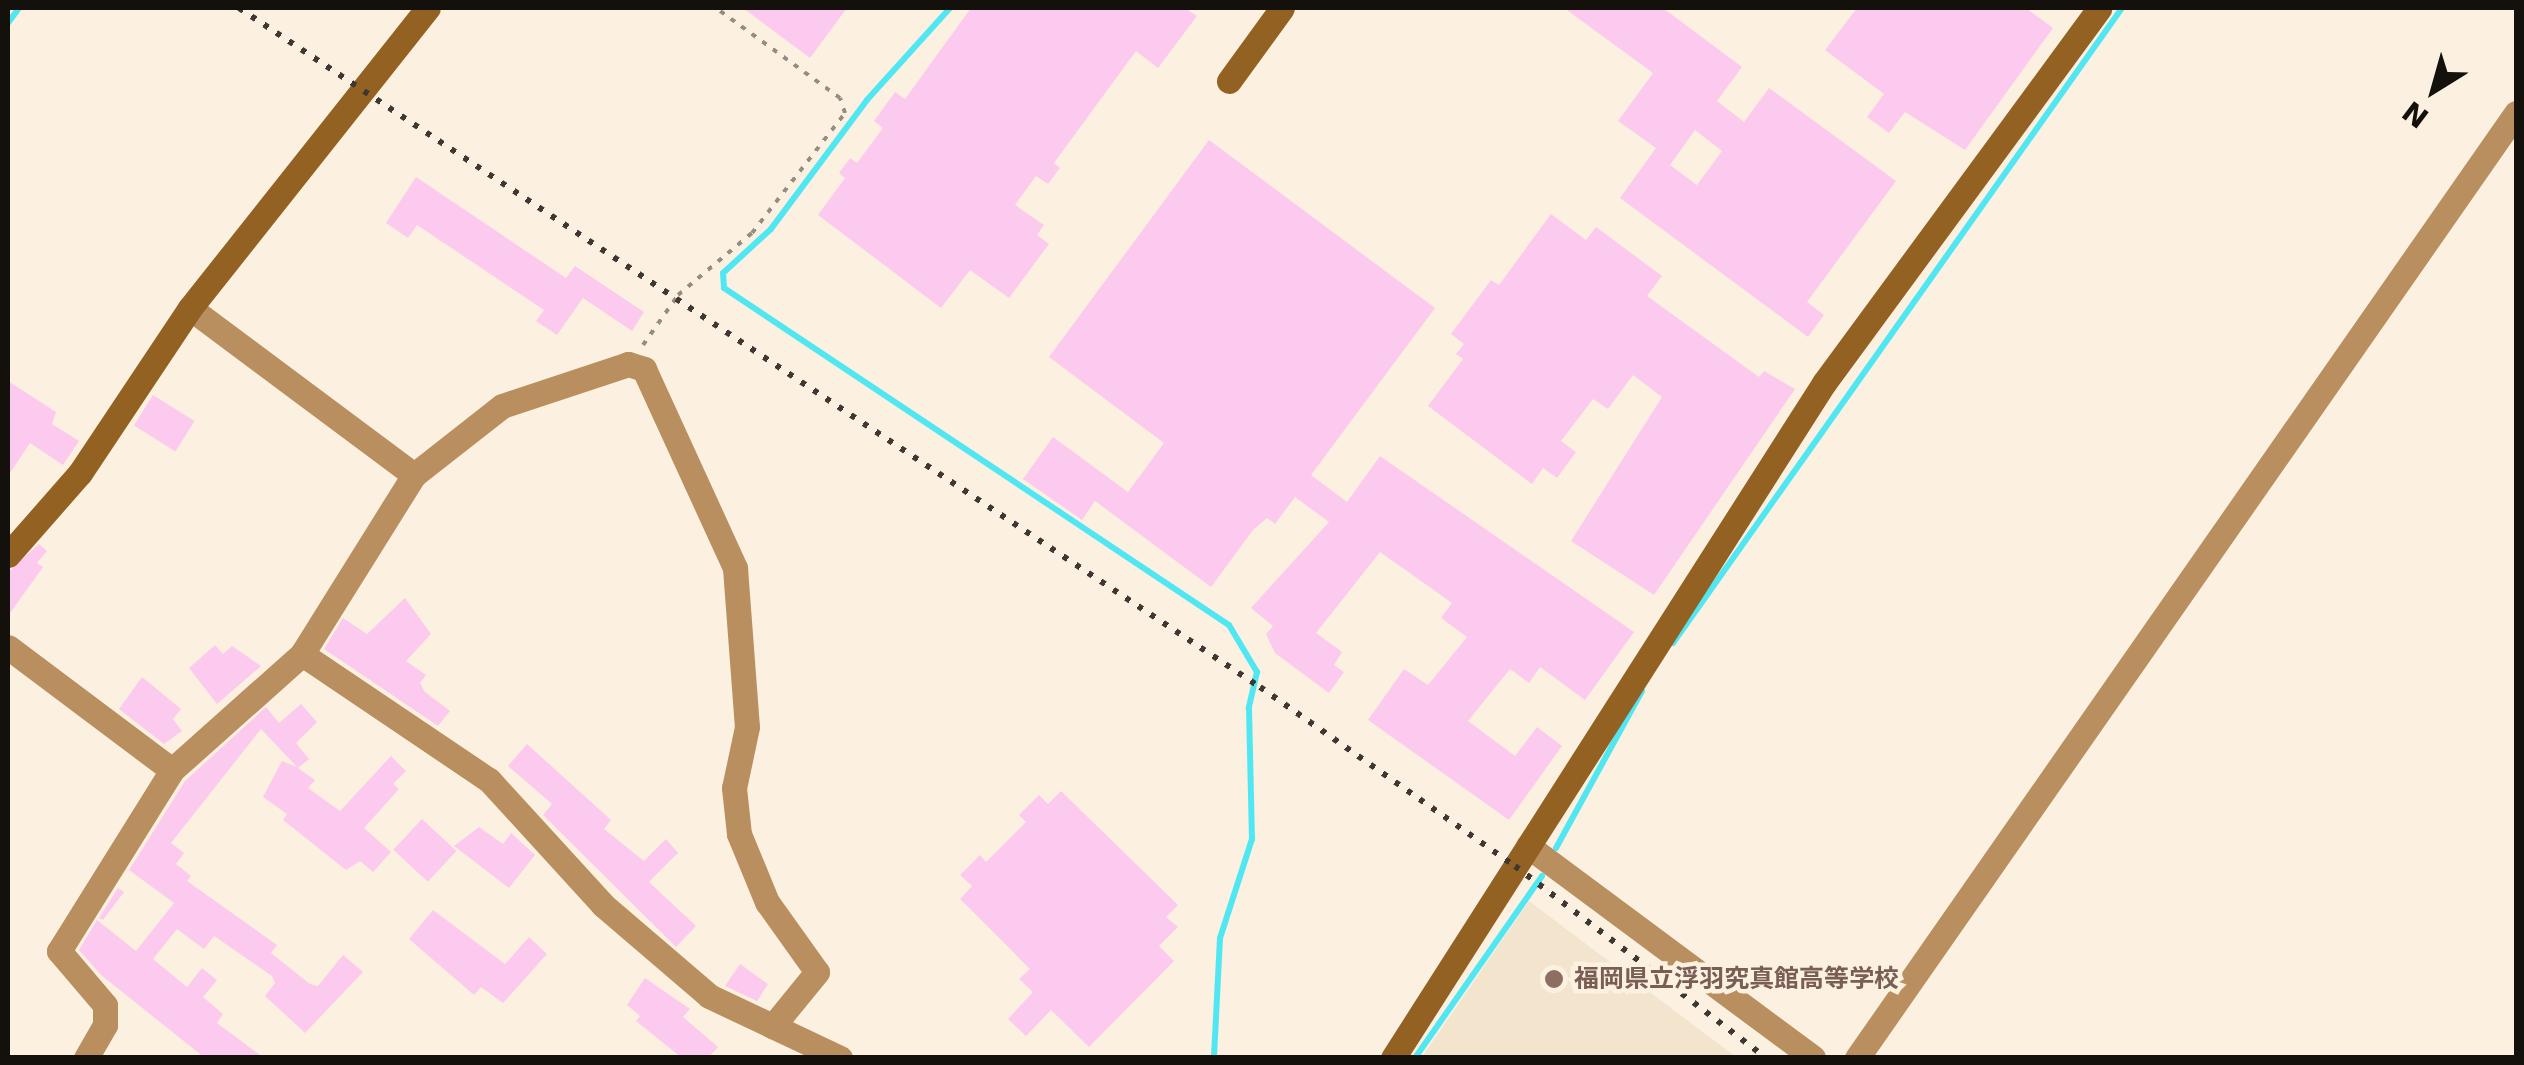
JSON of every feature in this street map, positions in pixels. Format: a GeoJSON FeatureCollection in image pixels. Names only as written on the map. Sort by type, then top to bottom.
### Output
{"type":"FeatureCollection","features":[{"type":"Feature","properties":{"kind":"street"},"geometry":{"type":"LineString","coordinates":[[8,554],[80,473],[190,308],[428,8]]}},
{"type":"Feature","properties":{"kind":"street"},"geometry":{"type":"LineString","coordinates":[[1229,81],[1282,8]]}},
{"type":"Feature","properties":{"kind":"street"},"geometry":{"type":"LineString","coordinates":[[1393,1058],[1824,383],[2099,8]]}},
{"type":"Feature","properties":{"kind":"street"},"geometry":{"type":"LineString","coordinates":[[1857,1058],[2516,113]]}},
{"type":"Feature","properties":{"kind":"street"},"geometry":{"type":"LineString","coordinates":[[190,308],[414,475]]}},
{"type":"Feature","properties":{"kind":"street"},"geometry":{"type":"LineString","coordinates":[[86,1058],[105,1024],[104,1005],[59,951],[172,770],[302,654],[414,475],[502,406],[628,364],[644,369],[735,568],[748,727],[734,788],[739,834],[767,902],[817,972],[773,1026]]}},
{"type":"Feature","properties":{"kind":"street"},"geometry":{"type":"LineString","coordinates":[[8,647],[172,770]]}},
{"type":"Feature","properties":{"kind":"street"},"geometry":{"type":"LineString","coordinates":[[302,654],[489,780],[604,905],[709,996],[840,1058]]}},
{"type":"Feature","properties":{"kind":"street"},"geometry":{"type":"LineString","coordinates":[[1528,846],[1813,1058]]}},
{"type":"Feature","properties":{"kind":"path"},"geometry":{"type":"LineString","coordinates":[[628,364],[678,295],[752,232],[845,113],[840,98],[716,8]]}},
{"type":"Feature","properties":{"kind":"shaded area","name":"福岡県立浮羽究真館高等学校"},"geometry":{"type":"Polygon","coordinates":[[[1529,901],[1736,1057],[1422,1057],[1529,901]]]}},
{"type":"Feature","properties":{"kind":"building"},"geometry":{"type":"Polygon","coordinates":[[[743,8],[847,8],[810,58],[743,8]]]}},
{"type":"Feature","properties":{"kind":"building"},"geometry":{"type":"Polygon","coordinates":[[[971,8],[1185,8],[1197,16],[1158,68],[1136,51],[1054,163],[1060,168],[1048,184],[1036,176],[1015,205],[1044,225],[1037,235],[1049,244],[1009,298],[970,270],[941,308],[818,215],[845,178],[839,173],[850,158],[857,163],[883,128],[874,121],[895,92],[905,99],[971,8]]]}},
{"type":"Feature","properties":{"kind":"building"},"geometry":{"type":"Polygon","coordinates":[[[1564,8],[1663,8],[1742,67],[1717,101],[1744,122],[1769,88],[1896,181],[1807,302],[1824,315],[1808,337],[1620,198],[1656,148],[1618,121],[1653,73],[1564,8]],[[1695,130],[1670,165],[1697,185],[1722,151],[1695,130]]]}},
{"type":"Feature","properties":{"kind":"building"},"geometry":{"type":"Polygon","coordinates":[[[1857,8],[2026,8],[2053,28],[1965,150],[1905,112],[1889,133],[1867,117],[1884,94],[1825,50],[1857,8]]]}},
{"type":"Feature","properties":{"kind":"building"},"geometry":{"type":"Polygon","coordinates":[[[1209,140],[1435,308],[1311,475],[1347,502],[1380,456],[1634,632],[1585,700],[1540,667],[1529,683],[1510,669],[1468,721],[1515,756],[1537,727],[1562,746],[1509,820],[1368,720],[1404,669],[1428,685],[1467,637],[1441,618],[1452,603],[1380,552],[1316,633],[1342,652],[1334,665],[1344,672],[1329,693],[1275,653],[1266,634],[1273,626],[1251,608],[1329,522],[1295,497],[1275,524],[1267,518],[1253,530],[1211,587],[1095,501],[1082,520],[1023,479],[1053,437],[1128,492],[1164,443],[1049,357],[1209,140]]]}},
{"type":"Feature","properties":{"kind":"building"},"geometry":{"type":"Polygon","coordinates":[[[416,177],[566,278],[575,266],[644,312],[632,331],[583,298],[557,335],[536,321],[544,310],[417,225],[408,238],[386,223],[416,177]]]}},
{"type":"Feature","properties":{"kind":"building"},"geometry":{"type":"Polygon","coordinates":[[[1551,214],[1586,240],[1596,227],[1662,276],[1647,296],[1759,377],[1764,371],[1795,389],[1654,595],[1571,541],[1662,397],[1633,375],[1608,409],[1593,399],[1561,441],[1576,452],[1557,478],[1543,468],[1532,484],[1428,406],[1463,359],[1456,354],[1464,344],[1451,334],[1491,280],[1499,285],[1551,214]]]}},
{"type":"Feature","properties":{"kind":"building"},"geometry":{"type":"Polygon","coordinates":[[[8,381],[56,412],[52,424],[79,441],[63,465],[30,443],[8,476],[8,381]]]}},
{"type":"Feature","properties":{"kind":"building"},"geometry":{"type":"Polygon","coordinates":[[[153,395],[195,421],[175,451],[134,426],[153,395]]]}},
{"type":"Feature","properties":{"kind":"building"},"geometry":{"type":"Polygon","coordinates":[[[39,544],[47,551],[37,563],[43,567],[8,616],[8,572],[39,544]]]}},
{"type":"Feature","properties":{"kind":"building"},"geometry":{"type":"Polygon","coordinates":[[[405,598],[431,634],[406,661],[426,675],[420,683],[425,692],[450,711],[438,726],[324,649],[343,618],[367,634],[405,598]]]}},
{"type":"Feature","properties":{"kind":"building"},"geometry":{"type":"Polygon","coordinates":[[[215,645],[223,654],[232,646],[261,666],[217,704],[189,668],[215,645]]]}},
{"type":"Feature","properties":{"kind":"building"},"geometry":{"type":"Polygon","coordinates":[[[142,677],[181,709],[173,719],[182,731],[164,744],[119,709],[142,677]]]}},
{"type":"Feature","properties":{"kind":"building"},"geometry":{"type":"Polygon","coordinates":[[[301,704],[317,722],[296,743],[309,759],[298,768],[315,780],[308,788],[340,811],[391,756],[406,771],[393,784],[399,789],[364,828],[391,852],[373,872],[360,861],[346,870],[283,820],[287,814],[263,797],[282,761],[297,767],[261,729],[171,843],[184,853],[176,864],[191,876],[187,881],[277,945],[271,953],[310,984],[318,986],[343,955],[363,972],[305,1033],[265,996],[275,983],[272,976],[214,936],[204,949],[177,929],[153,959],[187,987],[202,968],[217,980],[203,997],[223,1014],[217,1023],[264,1058],[205,1058],[101,975],[79,950],[97,920],[136,951],[174,903],[129,870],[185,781],[266,707],[279,723],[301,704]]]}},
{"type":"Feature","properties":{"kind":"building"},"geometry":{"type":"Polygon","coordinates":[[[527,744],[611,820],[604,829],[644,861],[666,839],[678,853],[649,882],[696,926],[676,947],[543,815],[552,804],[508,766],[527,744]]]}},
{"type":"Feature","properties":{"kind":"building"},"geometry":{"type":"Polygon","coordinates":[[[1061,791],[1178,905],[1166,917],[1178,927],[1159,946],[1174,961],[1089,1047],[1051,1010],[1026,1036],[1008,1019],[1033,992],[1019,979],[1030,969],[960,899],[972,886],[960,875],[980,855],[986,862],[1026,822],[1019,815],[1039,795],[1048,804],[1061,791]]]}},
{"type":"Feature","properties":{"kind":"building"},"geometry":{"type":"Polygon","coordinates":[[[422,819],[456,851],[428,882],[393,850],[422,819]]]}},
{"type":"Feature","properties":{"kind":"building"},"geometry":{"type":"Polygon","coordinates":[[[479,827],[503,844],[511,833],[535,855],[509,888],[454,846],[479,827]]]}},
{"type":"Feature","properties":{"kind":"building"},"geometry":{"type":"Polygon","coordinates":[[[118,888],[124,892],[103,920],[99,918],[118,888]]]}},
{"type":"Feature","properties":{"kind":"building"},"geometry":{"type":"Polygon","coordinates":[[[433,910],[505,964],[529,937],[547,954],[503,1003],[481,987],[474,995],[409,939],[433,910]]]}},
{"type":"Feature","properties":{"kind":"building"},"geometry":{"type":"Polygon","coordinates":[[[740,964],[768,984],[757,1001],[725,986],[740,964]]]}},
{"type":"Feature","properties":{"kind":"building"},"geometry":{"type":"Polygon","coordinates":[[[645,978],[690,1009],[683,1017],[718,1047],[708,1058],[682,1058],[636,1021],[640,1016],[627,1005],[645,978]]]}},
{"type":"Feature","properties":{"kind":"waterway"},"geometry":{"type":"LineString","coordinates":[[8,23],[19,8]]}},
{"type":"Feature","properties":{"kind":"waterway"},"geometry":{"type":"LineString","coordinates":[[950,8],[867,100],[771,229],[723,273],[724,288],[1229,625],[1257,672],[1249,708],[1252,839],[1220,938],[1214,1058]]}},
{"type":"Feature","properties":{"kind":"waterway"},"geometry":{"type":"LineString","coordinates":[[1673,643],[2122,8]]}},
{"type":"Feature","properties":{"kind":"waterway"},"geometry":{"type":"LineString","coordinates":[[1556,848],[1642,691]]}},
{"type":"Feature","properties":{"kind":"waterway"},"geometry":{"type":"LineString","coordinates":[[1415,1058],[1542,876]]}},
{"type":"Feature","properties":{"kind":"railway"},"geometry":{"type":"LineString","coordinates":[[239,8],[1260,687],[1515,866],[1766,1058]]}},
{"type":"Feature","properties":{"kind":"place","name":"福岡県立浮羽究真館高等学校"},"geometry":{"type":"Point","coordinates":[1554,979]}}]}
